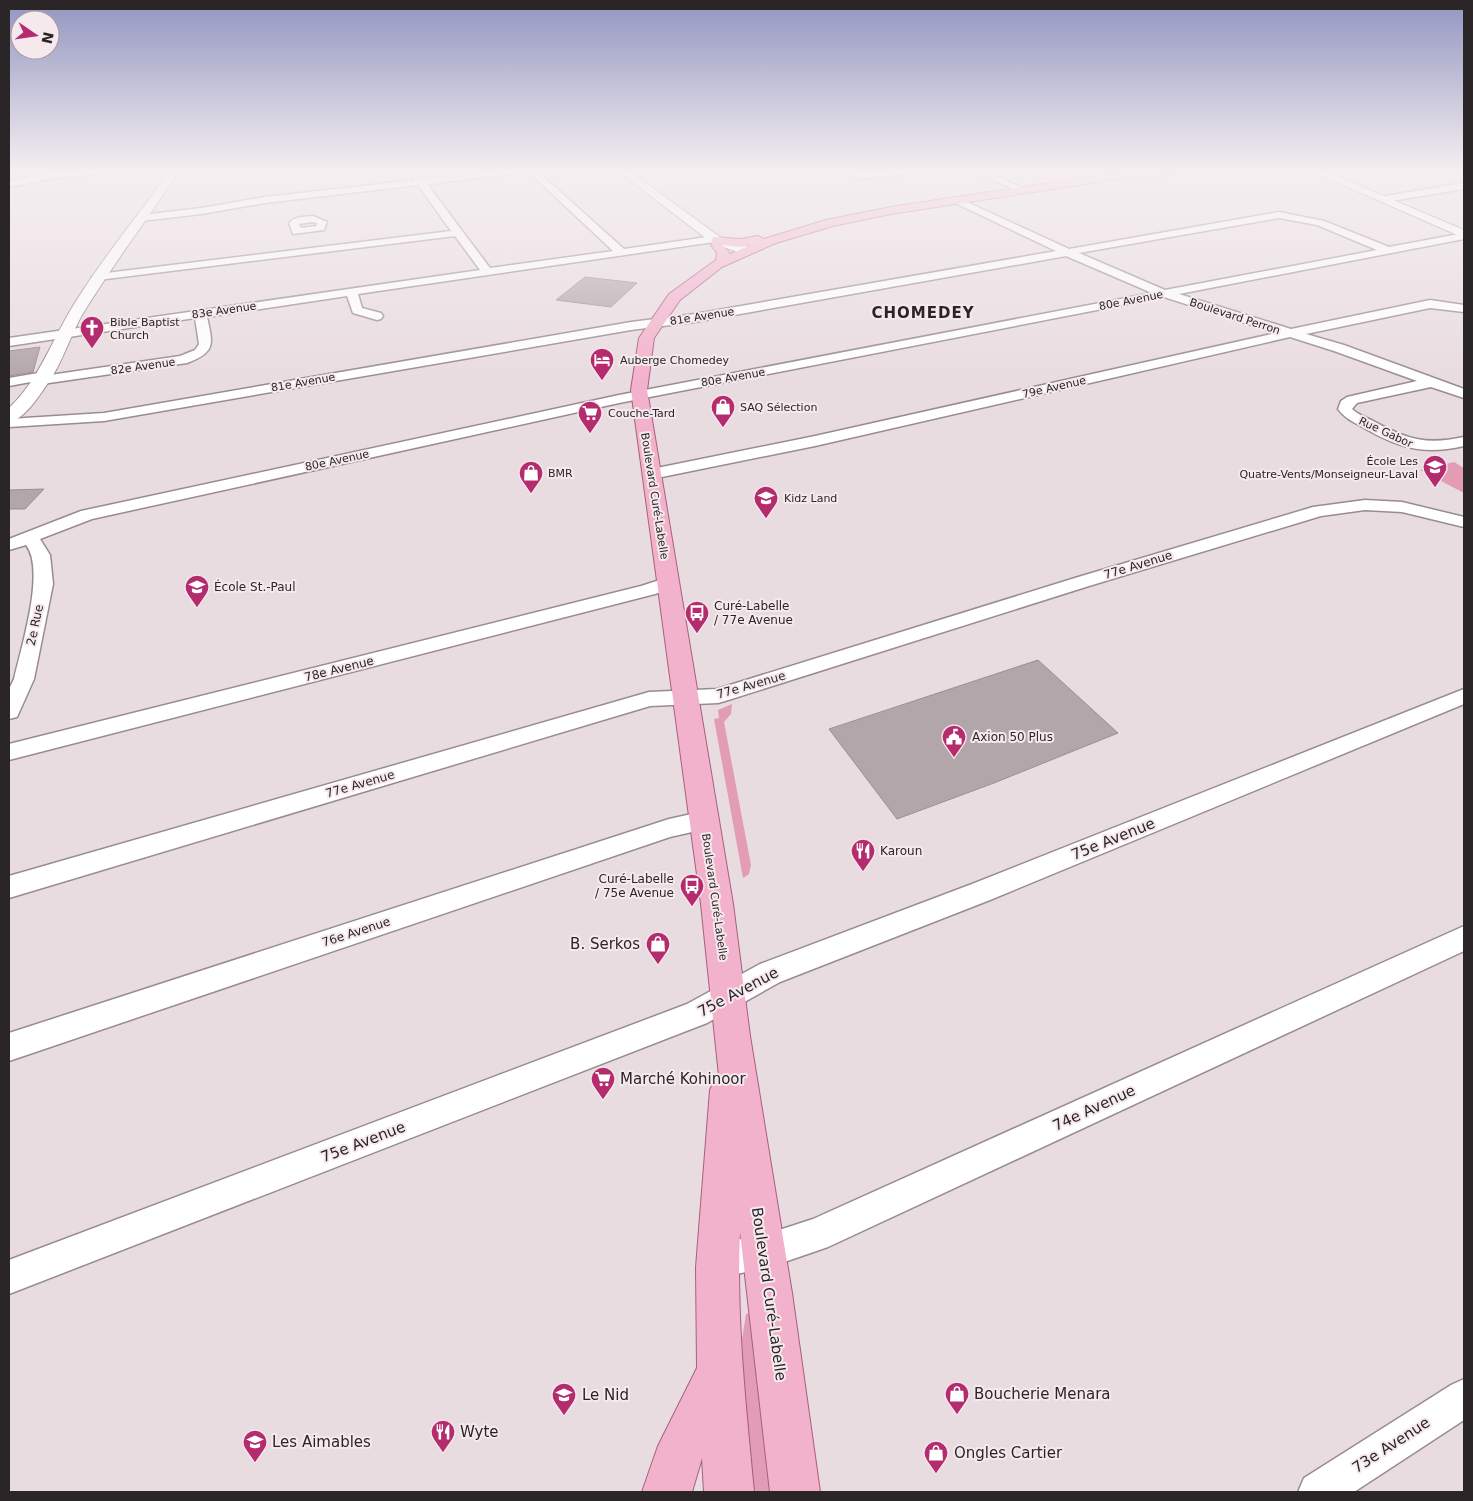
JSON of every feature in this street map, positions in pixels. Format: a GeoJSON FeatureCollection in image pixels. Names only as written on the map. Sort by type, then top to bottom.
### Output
{"type":"FeatureCollection","features":[{"type":"Feature","properties":{"kind":"main road"},"geometry":{"type":"LineString","coordinates":[[715,240],[743,243],[760,240]]}},
{"type":"Feature","properties":{"kind":"main road"},"geometry":{"type":"LineString","coordinates":[[715,240],[724,253],[722,263]]}},
{"type":"Feature","properties":{"kind":"main road","name":"Boulevard Curé-Labelle"},"geometry":{"type":"LineString","coordinates":[[774,240],[722,263],[698,277],[678,294],[654,323],[647,335],[638,373],[705,820],[732,1036],[764,1252],[795,1492]]}},
{"type":"Feature","properties":{"kind":"main road","name":"Boulevard Curé-Labelle"},"geometry":{"type":"LineString","coordinates":[[729,1492],[717,1312],[718,1260],[732,1036]]}},
{"type":"Feature","properties":{"kind":"main road"},"geometry":{"type":"LineString","coordinates":[[667,1492],[675,1463],[720,1369]]}},
{"type":"Feature","properties":{"kind":"street"},"geometry":{"type":"LineString","coordinates":[[9,417],[27,400],[43,378],[64,333],[98,277],[125,240]]}},
{"type":"Feature","properties":{"kind":"street"},"geometry":{"type":"LineString","coordinates":[[292,252],[295,240]]}},
{"type":"Feature","properties":{"kind":"street"},"geometry":{"type":"LineString","coordinates":[[98,277],[396,240]]}},
{"type":"Feature","properties":{"kind":"street"},"geometry":{"type":"LineString","coordinates":[[463,240],[487,272]]}},
{"type":"Feature","properties":{"kind":"street"},"geometry":{"type":"LineString","coordinates":[[608,240],[621,252]]}},
{"type":"Feature","properties":{"kind":"street"},"geometry":{"type":"LineString","coordinates":[[715,240],[746,251]]}},
{"type":"Feature","properties":{"kind":"street","name":"83e Avenue"},"geometry":{"type":"LineString","coordinates":[[9,342],[621,252],[715,240]]}},
{"type":"Feature","properties":{"kind":"street","name":"Boulevard Perron"},"geometry":{"type":"LineString","coordinates":[[1042,240],[1165,294],[1373,359],[1464,394]]}},
{"type":"Feature","properties":{"kind":"street","name":"81e Avenue"},"geometry":{"type":"LineString","coordinates":[[9,423],[104,417],[578,334],[695,318],[1136,240]]}},
{"type":"Feature","properties":{"kind":"street","name":"81e Avenue"},"geometry":{"type":"LineString","coordinates":[[1363,240],[1389,251]]}},
{"type":"Feature","properties":{"kind":"street","name":"80e Avenue"},"geometry":{"type":"LineString","coordinates":[[9,545],[59,524],[87,515],[640,395],[1440,240]]}},
{"type":"Feature","properties":{"kind":"street"},"geometry":{"type":"LineString","coordinates":[[351,292],[357,310],[377,316]]}},
{"type":"Feature","properties":{"kind":"street","name":"79e Avenue"},"geometry":{"type":"LineString","coordinates":[[652,474],[815,441],[1430,304],[1460,307]]}},
{"type":"Feature","properties":{"kind":"street","name":"82e Avenue"},"geometry":{"type":"LineString","coordinates":[[9,382],[182,360],[196,356],[204,351],[206,346],[200,313]]}},
{"type":"Feature","properties":{"kind":"street","name":"Rue Gabor"},"geometry":{"type":"LineString","coordinates":[[1433,382],[1352,400],[1346,404],[1345,409],[1350,414],[1404,443],[1434,448],[1464,442]]}},
{"type":"Feature","properties":{"kind":"street","name":"77e Avenue"},"geometry":{"type":"LineString","coordinates":[[9,887],[650,699],[718,696],[1082,582],[1319,511],[1365,505],[1402,508],[1464,522]]}},
{"type":"Feature","properties":{"kind":"street","name":"2e Rue"},"geometry":{"type":"LineString","coordinates":[[9,712],[24,679],[44,584],[41,555],[29,538]]}},
{"type":"Feature","properties":{"kind":"street","name":"78e Avenue"},"geometry":{"type":"LineString","coordinates":[[9,752],[648,590],[669,583]]}},
{"type":"Feature","properties":{"kind":"street","name":"75e Avenue"},"geometry":{"type":"LineString","coordinates":[[9,1277],[697,1014],[770,973],[862,936],[981,892],[1464,696]]}},
{"type":"Feature","properties":{"kind":"street","name":"76e Avenue"},"geometry":{"type":"LineString","coordinates":[[9,1048],[668,828],[705,820]]}},
{"type":"Feature","properties":{"kind":"street","name":"74e Avenue"},"geometry":{"type":"LineString","coordinates":[[718,1260],[764,1252],[816,1235],[1464,938]]}},
{"type":"Feature","properties":{"kind":"street","name":"73e Avenue"},"geometry":{"type":"LineString","coordinates":[[1318,1492],[1464,1398]]}},
{"type":"Feature","properties":{"kind":"shaded area"},"geometry":{"type":"Polygon","coordinates":[[[1454,462],[1464,468],[1464,493],[1420,470],[1454,462]]]}},
{"type":"Feature","properties":{"kind":"shaded area"},"geometry":{"type":"Polygon","coordinates":[[[732,704],[731,714],[724,722],[751,865],[749,874],[743,878],[714,719],[719,718],[718,710],[732,704]]]}},
{"type":"Feature","properties":{"kind":"shaded area"},"geometry":{"type":"Polygon","coordinates":[[[753,1313],[773,1492],[754,1492],[740,1352],[746,1314],[753,1313]]]}},
{"type":"Feature","properties":{"kind":"building"},"geometry":{"type":"Polygon","coordinates":[[[585,277],[637,283],[611,307],[556,300],[585,277]]]}},
{"type":"Feature","properties":{"kind":"building"},"geometry":{"type":"Polygon","coordinates":[[[40,347],[33,372],[9,376],[9,351],[40,347]]]}},
{"type":"Feature","properties":{"kind":"building"},"geometry":{"type":"Polygon","coordinates":[[[44,489],[25,509],[9,509],[9,490],[44,489]]]}},
{"type":"Feature","properties":{"kind":"building","name":"Axion 50 Plus"},"geometry":{"type":"Polygon","coordinates":[[[1038,660],[1118,733],[994,783],[897,819],[829,729],[1038,660]]]}},
{"type":"Feature","properties":{"kind":"place","name":"Bible Baptist Church"},"geometry":{"type":"Point","coordinates":[92,349]}},
{"type":"Feature","properties":{"kind":"place","name":"Auberge Chomedey"},"geometry":{"type":"Point","coordinates":[602,381]}},
{"type":"Feature","properties":{"kind":"place","name":"SAQ Sélection"},"geometry":{"type":"Point","coordinates":[723,428]}},
{"type":"Feature","properties":{"kind":"place","name":"Couche-Tard"},"geometry":{"type":"Point","coordinates":[590,434]}},
{"type":"Feature","properties":{"kind":"place","name":"École Les Quatre-Vents/Monseigneur-Laval"},"geometry":{"type":"Point","coordinates":[1435,488]}},
{"type":"Feature","properties":{"kind":"place","name":"BMR"},"geometry":{"type":"Point","coordinates":[531,494]}},
{"type":"Feature","properties":{"kind":"place","name":"Kidz Land"},"geometry":{"type":"Point","coordinates":[766,519]}},
{"type":"Feature","properties":{"kind":"place","name":"École St.-Paul"},"geometry":{"type":"Point","coordinates":[197,608]}},
{"type":"Feature","properties":{"kind":"place","name":"Curé-Labelle / 77e Avenue"},"geometry":{"type":"Point","coordinates":[697,634]}},
{"type":"Feature","properties":{"kind":"place","name":"Axion 50 Plus"},"geometry":{"type":"Point","coordinates":[954,758]}},
{"type":"Feature","properties":{"kind":"place","name":"Karoun"},"geometry":{"type":"Point","coordinates":[863,872]}},
{"type":"Feature","properties":{"kind":"place","name":"Curé-Labelle / 75e Avenue"},"geometry":{"type":"Point","coordinates":[692,907]}},
{"type":"Feature","properties":{"kind":"place","name":"B. Serkos"},"geometry":{"type":"Point","coordinates":[658,965]}},
{"type":"Feature","properties":{"kind":"place","name":"Marché Kohinoor"},"geometry":{"type":"Point","coordinates":[603,1100]}},
{"type":"Feature","properties":{"kind":"place","name":"Boucherie Menara"},"geometry":{"type":"Point","coordinates":[957,1415]}},
{"type":"Feature","properties":{"kind":"place","name":"Le Nid"},"geometry":{"type":"Point","coordinates":[564,1416]}},
{"type":"Feature","properties":{"kind":"place","name":"Wyte"},"geometry":{"type":"Point","coordinates":[443,1453]}},
{"type":"Feature","properties":{"kind":"place","name":"Les Aimables"},"geometry":{"type":"Point","coordinates":[255,1463]}},
{"type":"Feature","properties":{"kind":"place","name":"Ongles Cartier"},"geometry":{"type":"Point","coordinates":[936,1474]}},
{"type":"Feature","properties":{"kind":"district","name":"CHOMEDEY"},"geometry":{"type":"Point","coordinates":[923,313]}}]}
